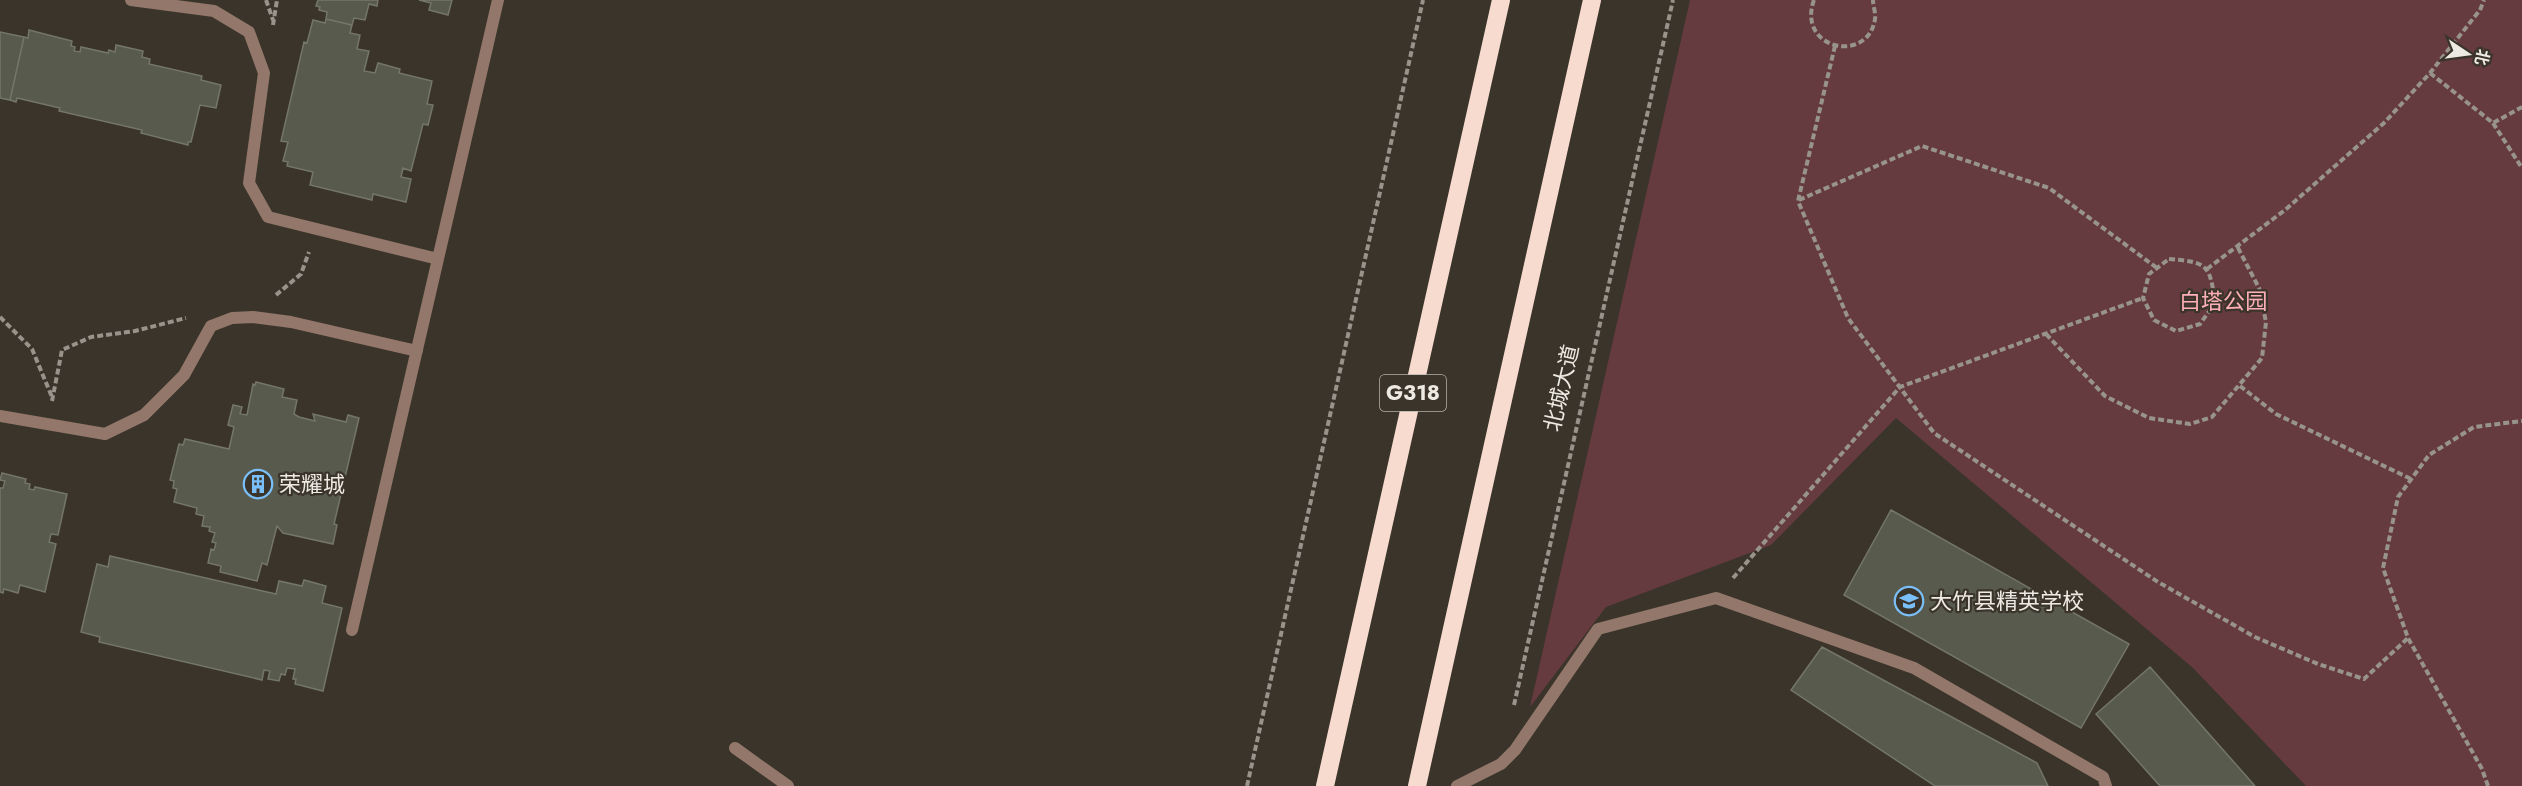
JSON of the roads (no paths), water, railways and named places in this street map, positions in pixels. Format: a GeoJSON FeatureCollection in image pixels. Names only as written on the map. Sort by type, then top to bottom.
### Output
{"type":"FeatureCollection","features":[{"type":"Feature","properties":{"kind":"highway","name":"G318"},"geometry":{"type":"LineString","coordinates":[[1325,786],[1501,0]]}},
{"type":"Feature","properties":{"kind":"highway"},"geometry":{"type":"LineString","coordinates":[[1416,786],[1592,0]]}},
{"type":"Feature","properties":{"kind":"street"},"geometry":{"type":"LineString","coordinates":[[131,0],[214,11],[249,32],[264,73],[249,183],[268,217],[438,259]]}},
{"type":"Feature","properties":{"kind":"street"},"geometry":{"type":"LineString","coordinates":[[352,630],[498,0]]}},
{"type":"Feature","properties":{"kind":"street"},"geometry":{"type":"LineString","coordinates":[[0,416],[105,434],[144,415],[184,375],[211,326],[232,318],[254,317],[291,322],[417,351]]}},
{"type":"Feature","properties":{"kind":"street"},"geometry":{"type":"LineString","coordinates":[[1457,786],[1501,764],[1515,750],[1598,629],[1716,598],[1914,668],[2103,777],[2106,786]]}},
{"type":"Feature","properties":{"kind":"street"},"geometry":{"type":"LineString","coordinates":[[735,748],[788,786]]}},
{"type":"Feature","properties":{"kind":"place","name":"荣耀城"},"geometry":{"type":"Point","coordinates":[258,484]}},
{"type":"Feature","properties":{"kind":"place","name":"大竹县精英学校"},"geometry":{"type":"Point","coordinates":[1909,601]}},
{"type":"Feature","properties":{"kind":"park label","name":"白塔公园"},"geometry":{"type":"Point","coordinates":[2223,301]}}]}
